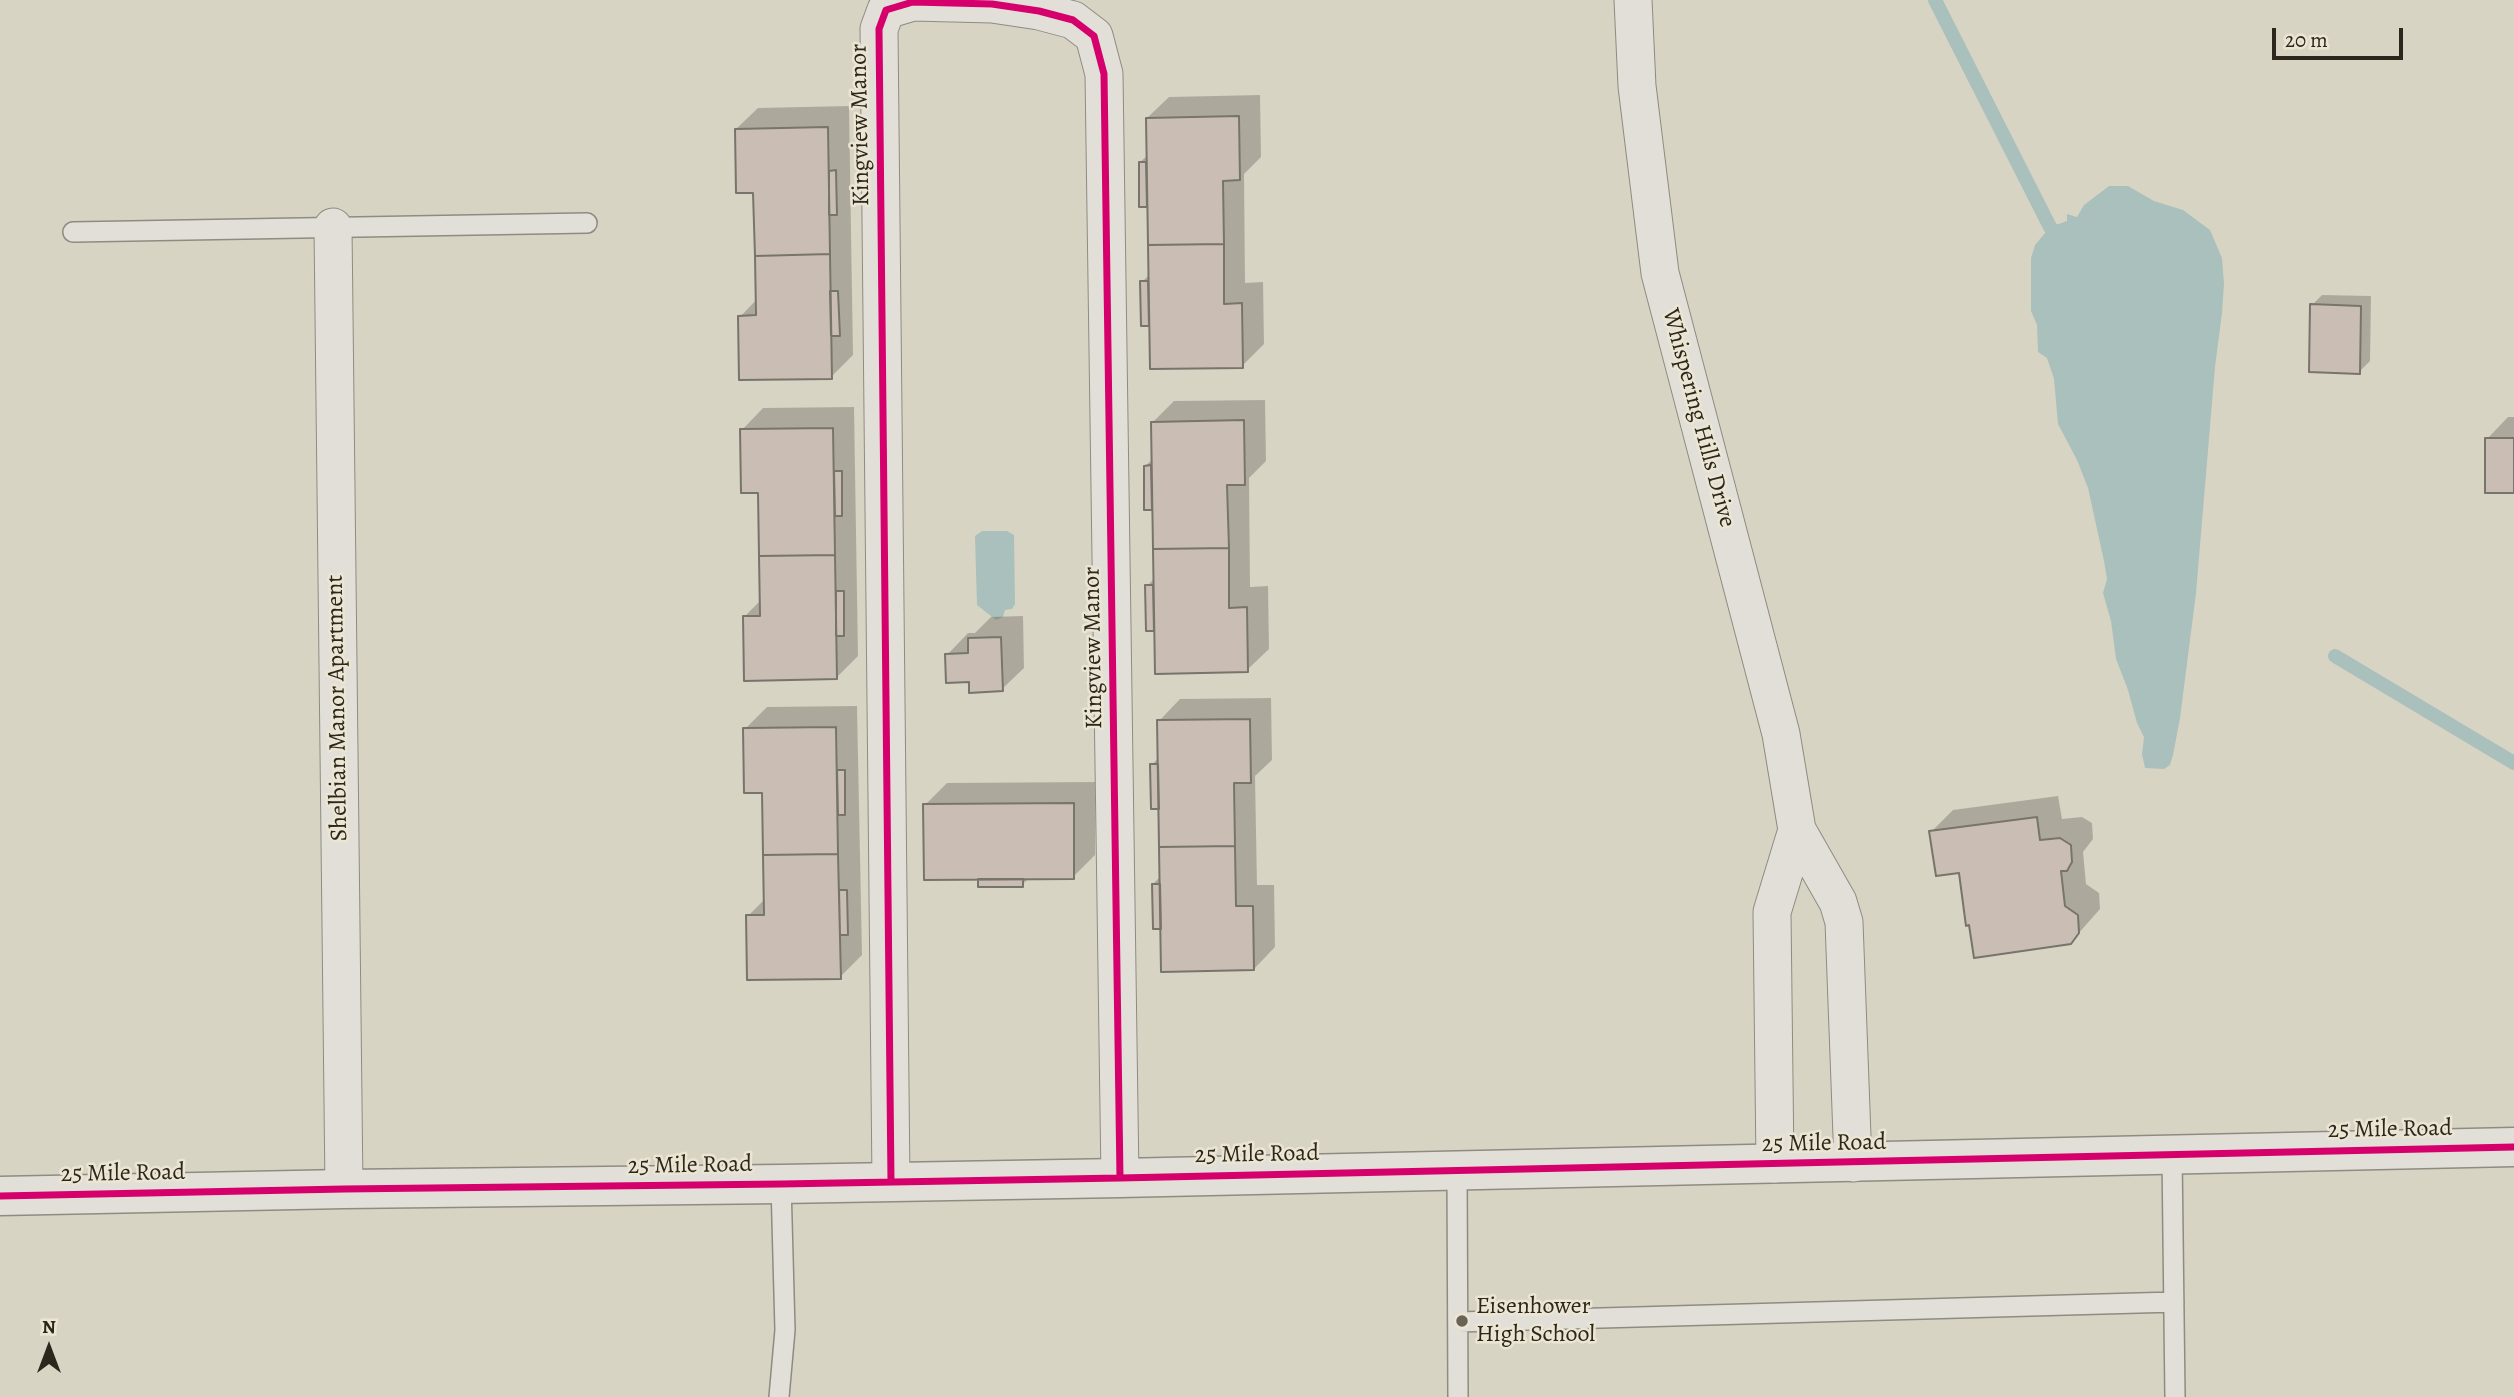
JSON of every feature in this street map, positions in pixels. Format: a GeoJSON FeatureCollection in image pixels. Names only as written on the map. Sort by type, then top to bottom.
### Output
{"type":"FeatureCollection","features":[{"type":"Feature","properties":{"kind":"street","name":"Whispering Hills Drive"},"geometry":{"type":"LineString","coordinates":[[1633,0],[1637,86],[1660,273],[1781,734],[1797,830],[1838,902],[1843,922],[1853,1163]]}},
{"type":"Feature","properties":{"kind":"street","name":"Kingview Manor"},"geometry":{"type":"LineString","coordinates":[[891,1181],[879,29],[886,10],[913,2],[992,4],[1039,10],[1073,20],[1094,36],[1104,74],[1120,1178]]}},
{"type":"Feature","properties":{"kind":"street","name":"Shelbian Manor Apartment"},"geometry":{"type":"LineString","coordinates":[[333,227],[344,1189]]}},
{"type":"Feature","properties":{"kind":"street","name":"Whispering Hills Drive"},"geometry":{"type":"LineString","coordinates":[[1775,1164],[1772,912],[1797,830]]}},
{"type":"Feature","properties":{"kind":"street","name":"25 Mile Road"},"geometry":{"type":"LineString","coordinates":[[0,1196],[1120,1178],[2514,1147]]}},
{"type":"Feature","properties":{"kind":"lane"},"geometry":{"type":"LineString","coordinates":[[73,232],[587,223]]}},
{"type":"Feature","properties":{"kind":"lane"},"geometry":{"type":"LineString","coordinates":[[2172,1154],[2175,1397]]}},
{"type":"Feature","properties":{"kind":"lane"},"geometry":{"type":"LineString","coordinates":[[1457,1170],[1458,1397]]}},
{"type":"Feature","properties":{"kind":"lane"},"geometry":{"type":"LineString","coordinates":[[779,1397],[785,1330],[781,1184]]}},
{"type":"Feature","properties":{"kind":"lane"},"geometry":{"type":"LineString","coordinates":[[1458,1322],[2174,1302]]}},
{"type":"Feature","properties":{"kind":"water"},"geometry":{"type":"Polygon","coordinates":[[[2109,186],[2128,186],[2154,201],[2183,210],[2210,230],[2222,258],[2222,313],[2196,593],[2180,718],[2170,765],[2164,769],[2145,768],[2142,754],[2144,737],[2116,659],[2111,621],[2103,593],[2107,579],[2088,488],[2058,424],[2054,379],[2047,358],[2038,352],[2037,325],[2031,311],[2031,258],[2035,245],[2050,227],[2067,221],[2067,214],[2077,217],[2084,205],[2109,186]]]}},
{"type":"Feature","properties":{"kind":"water"},"geometry":{"type":"Polygon","coordinates":[[[982,531],[1007,531],[1014,535],[1015,604],[1012,609],[1005,610],[1003,617],[996,620],[977,605],[975,536],[982,531]]]}},
{"type":"Feature","properties":{"kind":"building"},"geometry":{"type":"Polygon","coordinates":[[[1239,116],[1240,180],[1223,181],[1224,244],[1148,245],[1146,118],[1239,116]]]}},
{"type":"Feature","properties":{"kind":"building"},"geometry":{"type":"Polygon","coordinates":[[[828,127],[830,254],[755,256],[753,193],[736,193],[735,129],[828,127]]]}},
{"type":"Feature","properties":{"kind":"building"},"geometry":{"type":"Polygon","coordinates":[[[1139,162],[1146,162],[1147,207],[1139,207],[1139,162]]]}},
{"type":"Feature","properties":{"kind":"building"},"geometry":{"type":"Polygon","coordinates":[[[836,170],[837,215],[829,215],[829,171],[836,170]]]}},
{"type":"Feature","properties":{"kind":"building"},"geometry":{"type":"Polygon","coordinates":[[[1224,244],[1224,304],[1242,303],[1243,368],[1150,369],[1148,245],[1224,244]]]}},
{"type":"Feature","properties":{"kind":"building"},"geometry":{"type":"Polygon","coordinates":[[[830,254],[832,379],[739,380],[738,316],[756,315],[755,256],[830,254]]]}},
{"type":"Feature","properties":{"kind":"building"},"geometry":{"type":"Polygon","coordinates":[[[1140,281],[1148,281],[1149,326],[1141,326],[1140,281]]]}},
{"type":"Feature","properties":{"kind":"building"},"geometry":{"type":"Polygon","coordinates":[[[830,291],[838,291],[840,336],[831,336],[830,291]]]}},
{"type":"Feature","properties":{"kind":"building"},"geometry":{"type":"Polygon","coordinates":[[[2310,304],[2361,306],[2360,374],[2309,372],[2310,304]]]}},
{"type":"Feature","properties":{"kind":"building"},"geometry":{"type":"Polygon","coordinates":[[[1244,420],[1245,485],[1227,485],[1229,548],[1153,549],[1151,422],[1244,420]]]}},
{"type":"Feature","properties":{"kind":"building"},"geometry":{"type":"Polygon","coordinates":[[[833,428],[835,555],[759,556],[758,493],[741,493],[740,429],[833,428]]]}},
{"type":"Feature","properties":{"kind":"building"},"geometry":{"type":"Polygon","coordinates":[[[2485,438],[2514,438],[2514,493],[2485,493],[2485,438]]]}},
{"type":"Feature","properties":{"kind":"building"},"geometry":{"type":"Polygon","coordinates":[[[1151,465],[1152,510],[1144,510],[1144,466],[1151,465]]]}},
{"type":"Feature","properties":{"kind":"building"},"geometry":{"type":"Polygon","coordinates":[[[834,471],[842,471],[842,516],[835,516],[834,471]]]}},
{"type":"Feature","properties":{"kind":"building"},"geometry":{"type":"Polygon","coordinates":[[[1229,548],[1229,608],[1247,607],[1248,672],[1155,674],[1153,549],[1229,548]]]}},
{"type":"Feature","properties":{"kind":"building"},"geometry":{"type":"Polygon","coordinates":[[[835,555],[837,679],[744,681],[743,616],[760,616],[759,556],[835,555]]]}},
{"type":"Feature","properties":{"kind":"building"},"geometry":{"type":"Polygon","coordinates":[[[1145,585],[1153,585],[1154,631],[1146,631],[1145,585]]]}},
{"type":"Feature","properties":{"kind":"building"},"geometry":{"type":"Polygon","coordinates":[[[836,591],[844,591],[844,636],[836,636],[836,591]]]}},
{"type":"Feature","properties":{"kind":"building"},"geometry":{"type":"Polygon","coordinates":[[[1001,637],[1003,691],[969,693],[969,682],[946,683],[945,654],[968,653],[968,638],[1001,637]]]}},
{"type":"Feature","properties":{"kind":"building"},"geometry":{"type":"Polygon","coordinates":[[[1250,719],[1251,783],[1234,783],[1235,846],[1159,847],[1157,720],[1250,719]]]}},
{"type":"Feature","properties":{"kind":"building"},"geometry":{"type":"Polygon","coordinates":[[[836,727],[838,854],[763,855],[762,793],[744,793],[743,728],[836,727]]]}},
{"type":"Feature","properties":{"kind":"building"},"geometry":{"type":"Polygon","coordinates":[[[1150,764],[1158,764],[1159,809],[1151,809],[1150,764]]]}},
{"type":"Feature","properties":{"kind":"building"},"geometry":{"type":"Polygon","coordinates":[[[837,770],[845,770],[845,815],[838,815],[837,770]]]}},
{"type":"Feature","properties":{"kind":"building"},"geometry":{"type":"Polygon","coordinates":[[[1074,803],[1074,879],[924,880],[923,804],[1074,803]]]}},
{"type":"Feature","properties":{"kind":"building"},"geometry":{"type":"Polygon","coordinates":[[[2037,817],[2040,840],[2060,838],[2071,845],[2072,862],[2067,871],[2061,871],[2065,906],[2078,915],[2079,933],[2071,944],[1974,958],[1969,925],[1966,926],[1959,873],[1936,876],[1929,831],[2037,817]]]}},
{"type":"Feature","properties":{"kind":"building"},"geometry":{"type":"Polygon","coordinates":[[[1235,846],[1236,906],[1253,906],[1254,970],[1161,972],[1159,847],[1235,846]]]}},
{"type":"Feature","properties":{"kind":"building"},"geometry":{"type":"Polygon","coordinates":[[[838,854],[841,979],[747,980],[746,915],[764,915],[763,855],[838,854]]]}},
{"type":"Feature","properties":{"kind":"building"},"geometry":{"type":"Polygon","coordinates":[[[978,879],[1023,879],[1023,887],[978,887],[978,879]]]}},
{"type":"Feature","properties":{"kind":"building"},"geometry":{"type":"Polygon","coordinates":[[[1152,884],[1160,884],[1161,929],[1153,929],[1152,884]]]}},
{"type":"Feature","properties":{"kind":"building"},"geometry":{"type":"Polygon","coordinates":[[[839,890],[847,890],[848,935],[840,935],[839,890]]]}},
{"type":"Feature","properties":{"kind":"waterway"},"geometry":{"type":"LineString","coordinates":[[1935,0],[2050,227],[2062,239]]}},
{"type":"Feature","properties":{"kind":"waterway"},"geometry":{"type":"LineString","coordinates":[[2335,656],[2514,763]]}},
{"type":"Feature","properties":{"kind":"cycle path"},"geometry":{"type":"LineString","coordinates":[[891,1181],[879,29],[886,10],[913,2],[992,4],[1039,11],[1073,20],[1094,36],[1104,74],[1120,1178]]}},
{"type":"Feature","properties":{"kind":"cycle path"},"geometry":{"type":"LineString","coordinates":[[0,1196],[1120,1178],[2514,1147]]}},
{"type":"Feature","properties":{"kind":"place","name":"Eisenhower High School"},"geometry":{"type":"Point","coordinates":[1462,1321]}}]}
